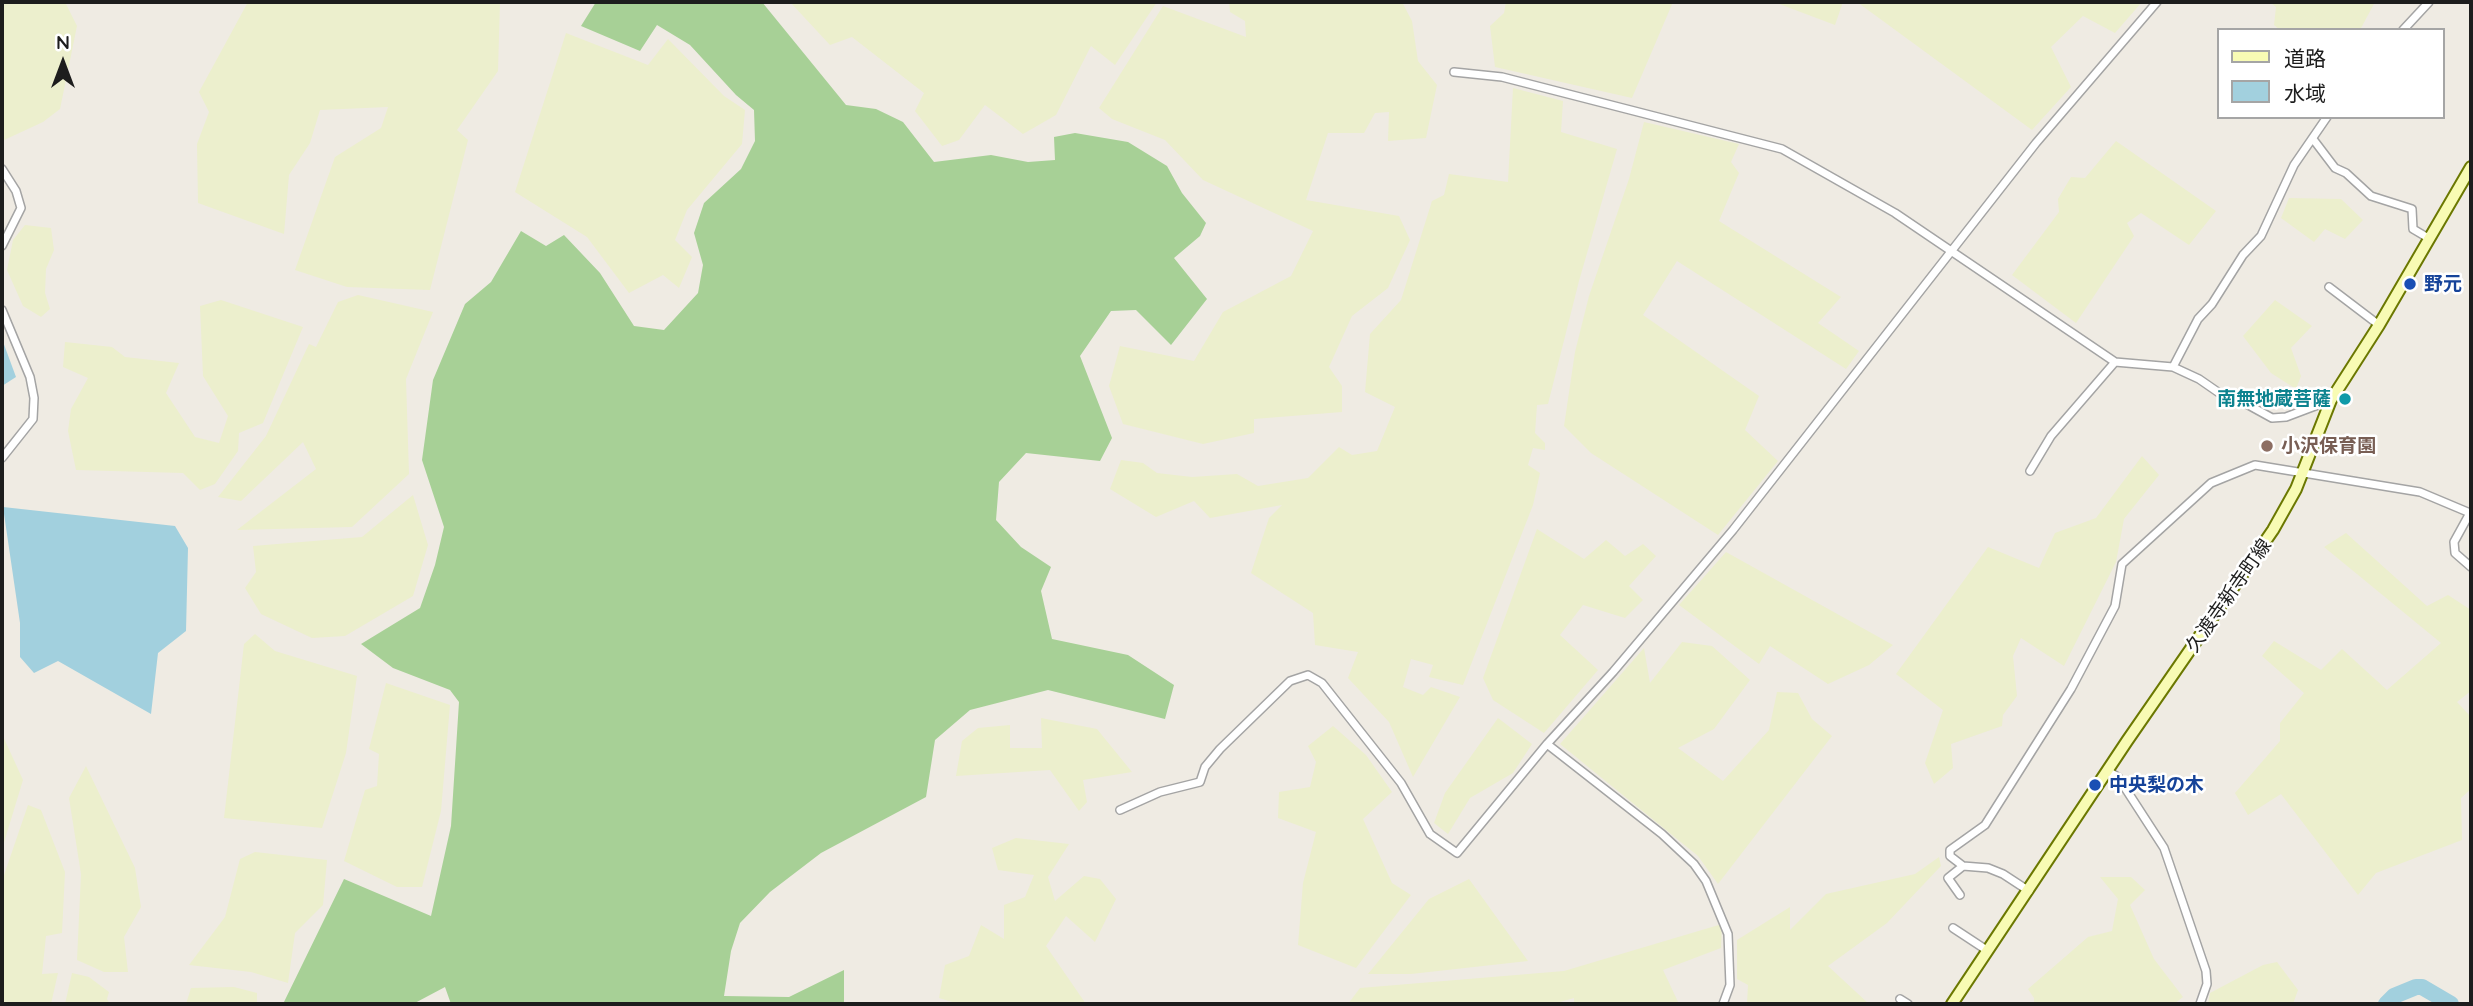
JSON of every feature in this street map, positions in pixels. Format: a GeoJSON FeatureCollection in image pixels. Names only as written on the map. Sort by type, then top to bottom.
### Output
{"type":"FeatureCollection","features":[{"type":"Feature","properties":{"kind":"main road","name":"久渡寺新寺町線"},"geometry":{"type":"LineString","coordinates":[[1955,1003],[2108,771],[2273,530],[2303,472],[2331,400],[2379,325],[2471,167]]}},
{"type":"Feature","properties":{"kind":"street"},"geometry":{"type":"LineString","coordinates":[[1120,810],[1160,792],[1200,782],[1205,767],[1220,749],[1298,676],[1308,675],[1322,683],[1401,783],[1423,825],[1457,853],[1546,744],[1613,672],[1733,530],[2036,143],[2157,2]]}},
{"type":"Feature","properties":{"kind":"street"},"geometry":{"type":"LineString","coordinates":[[2405,28],[2429,2]]}},
{"type":"Feature","properties":{"kind":"street"},"geometry":{"type":"LineString","coordinates":[[1454,72],[1503,76],[1782,149],[1895,213],[2115,362],[2173,367],[2199,379],[2225,397],[2243,402],[2272,418],[2287,417],[2331,400]]}},
{"type":"Feature","properties":{"kind":"street"},"geometry":{"type":"LineString","coordinates":[[2173,367],[2198,319],[2212,304],[2243,256],[2261,236],[2294,165],[2326,119]]}},
{"type":"Feature","properties":{"kind":"street"},"geometry":{"type":"LineString","coordinates":[[2313,139],[2335,168],[2346,173],[2371,196],[2412,209],[2413,229],[2430,239]]}},
{"type":"Feature","properties":{"kind":"street"},"geometry":{"type":"LineString","coordinates":[[2,169],[16,191],[21,208],[2,246]]}},
{"type":"Feature","properties":{"kind":"street"},"geometry":{"type":"LineString","coordinates":[[2329,287],[2379,325]]}},
{"type":"Feature","properties":{"kind":"street"},"geometry":{"type":"LineString","coordinates":[[2,310],[27,368],[34,398],[33,419],[2,458]]}},
{"type":"Feature","properties":{"kind":"street"},"geometry":{"type":"LineString","coordinates":[[2030,471],[2052,436],[2115,362]]}},
{"type":"Feature","properties":{"kind":"street"},"geometry":{"type":"LineString","coordinates":[[2029,891],[2004,874],[1988,868],[1963,866],[1950,856],[1950,850],[1984,825],[2071,688],[2115,606],[2122,564],[2144,547],[2186,503],[2229,473],[2255,465],[2399,486],[2470,513],[2454,541],[2455,553],[2471,568]]}},
{"type":"Feature","properties":{"kind":"street"},"geometry":{"type":"LineString","coordinates":[[1546,744],[1662,834],[1700,872],[1711,891],[1728,934],[1730,985],[1723,1004]]}},
{"type":"Feature","properties":{"kind":"street"},"geometry":{"type":"LineString","coordinates":[[2108,771],[2118,777],[2164,848],[2206,971],[2207,984],[2200,1004]]}},
{"type":"Feature","properties":{"kind":"street"},"geometry":{"type":"LineString","coordinates":[[1960,895],[1948,878],[1963,866]]}},
{"type":"Feature","properties":{"kind":"street"},"geometry":{"type":"LineString","coordinates":[[1953,928],[1988,951]]}},
{"type":"Feature","properties":{"kind":"street"},"geometry":{"type":"LineString","coordinates":[[1900,999],[1908,1004]]}},
{"type":"Feature","properties":{"kind":"green space"},"geometry":{"type":"Polygon","coordinates":[[[2,2],[65,2],[77,26],[60,109],[43,122],[2,141],[2,2]]]}},
{"type":"Feature","properties":{"kind":"green space"},"geometry":{"type":"Polygon","coordinates":[[[248,2],[500,2],[498,71],[457,130],[468,140],[430,290],[347,287],[295,270],[335,157],[381,128],[388,107],[320,110],[310,143],[289,175],[284,234],[198,203],[197,144],[209,112],[199,92],[248,2]]]}},
{"type":"Feature","properties":{"kind":"green space"},"geometry":{"type":"Polygon","coordinates":[[[596,2],[762,2],[846,105],[876,109],[903,122],[934,162],[991,155],[1028,162],[1055,160],[1054,137],[1075,133],[1128,142],[1167,166],[1182,193],[1206,223],[1200,236],[1174,258],[1207,299],[1171,345],[1136,310],[1111,311],[1080,356],[1112,438],[1100,461],[1026,453],[999,482],[996,520],[1021,547],[1051,567],[1041,591],[1052,639],[1128,655],[1174,685],[1165,719],[1048,690],[970,710],[935,740],[926,797],[821,853],[770,892],[740,923],[731,951],[724,996],[789,997],[844,970],[844,1004],[451,1004],[445,987],[413,1004],[283,1004],[344,879],[431,916],[451,826],[459,702],[450,690],[393,668],[361,644],[420,608],[435,565],[444,527],[422,460],[433,380],[465,304],[491,282],[521,231],[546,246],[564,235],[600,273],[634,326],[664,330],[698,293],[703,265],[694,233],[704,203],[741,169],[755,141],[754,110],[736,95],[690,45],[657,25],[640,51],[581,26],[596,2]]]}},
{"type":"Feature","properties":{"kind":"green space"},"geometry":{"type":"Polygon","coordinates":[[[790,2],[1157,2],[1115,65],[1091,46],[1056,115],[1023,134],[985,105],[959,140],[942,146],[915,111],[924,93],[852,37],[830,45],[790,2]]]}},
{"type":"Feature","properties":{"kind":"green space"},"geometry":{"type":"Polygon","coordinates":[[[1229,2],[1402,2],[1412,21],[1418,61],[1437,85],[1426,138],[1388,141],[1389,112],[1375,113],[1364,133],[1328,133],[1306,200],[1399,216],[1410,240],[1388,288],[1352,316],[1329,367],[1342,386],[1342,412],[1254,419],[1254,433],[1203,444],[1123,424],[1109,386],[1120,346],[1194,361],[1223,312],[1291,276],[1313,231],[1203,180],[1165,140],[1112,119],[1099,108],[1163,6],[1246,37],[1245,21],[1230,12],[1229,2]]]}},
{"type":"Feature","properties":{"kind":"green space"},"geometry":{"type":"Polygon","coordinates":[[[1506,2],[1673,2],[1632,98],[1495,67],[1490,26],[1504,13],[1506,2]]]}},
{"type":"Feature","properties":{"kind":"green space"},"geometry":{"type":"Polygon","coordinates":[[[1774,2],[1843,2],[1835,25],[1774,2]]]}},
{"type":"Feature","properties":{"kind":"green space"},"geometry":{"type":"Polygon","coordinates":[[[1857,2],[2142,2],[2115,33],[2083,16],[2051,47],[2071,87],[2032,130],[1857,2]]]}},
{"type":"Feature","properties":{"kind":"green space"},"geometry":{"type":"Polygon","coordinates":[[[2270,2],[2375,2],[2361,28],[2278,28],[2274,25],[2276,7],[2270,2]]]}},
{"type":"Feature","properties":{"kind":"green space"},"geometry":{"type":"Polygon","coordinates":[[[566,33],[648,65],[668,39],[724,96],[745,110],[742,144],[687,210],[675,240],[692,257],[679,288],[663,275],[629,293],[587,237],[515,192],[566,33]]]}},
{"type":"Feature","properties":{"kind":"green space"},"geometry":{"type":"Polygon","coordinates":[[[1513,88],[1563,101],[1561,132],[1617,149],[1579,281],[1548,404],[1537,405],[1535,433],[1545,443],[1545,450],[1533,448],[1528,465],[1540,473],[1533,505],[1463,685],[1429,677],[1433,665],[1411,659],[1403,687],[1423,695],[1431,687],[1460,697],[1413,777],[1389,722],[1348,678],[1358,652],[1315,645],[1313,613],[1251,573],[1269,518],[1282,505],[1210,518],[1194,501],[1156,517],[1110,489],[1121,460],[1143,463],[1157,473],[1192,477],[1237,474],[1258,486],[1308,478],[1339,447],[1352,455],[1377,451],[1395,407],[1365,392],[1370,334],[1401,300],[1432,201],[1444,195],[1449,174],[1508,182],[1513,88]]]}},
{"type":"Feature","properties":{"kind":"green space"},"geometry":{"type":"Polygon","coordinates":[[[1644,122],[1739,144],[1731,162],[1739,173],[1719,221],[1841,297],[1818,323],[1859,351],[1846,369],[1677,261],[1643,315],[1759,396],[1745,430],[1778,461],[1718,535],[1591,453],[1564,426],[1575,352],[1589,296],[1629,179],[1644,122]]]}},
{"type":"Feature","properties":{"kind":"green space"},"geometry":{"type":"Polygon","coordinates":[[[2116,141],[2216,211],[2189,245],[2141,213],[2127,223],[2134,236],[2076,323],[2012,275],[2059,212],[2058,199],[2071,177],[2085,178],[2116,141]]]}},
{"type":"Feature","properties":{"kind":"green space"},"geometry":{"type":"Polygon","coordinates":[[[2289,198],[2341,199],[2363,220],[2345,239],[2325,229],[2314,242],[2281,218],[2289,198]]]}},
{"type":"Feature","properties":{"kind":"green space"},"geometry":{"type":"Polygon","coordinates":[[[25,225],[51,228],[54,250],[46,269],[45,293],[50,309],[41,317],[23,306],[7,270],[13,240],[25,225]]]}},
{"type":"Feature","properties":{"kind":"green space"},"geometry":{"type":"Polygon","coordinates":[[[358,295],[433,312],[406,379],[409,474],[352,527],[237,530],[316,469],[303,442],[241,501],[218,497],[266,436],[309,344],[316,347],[338,302],[358,295]]]}},
{"type":"Feature","properties":{"kind":"green space"},"geometry":{"type":"Polygon","coordinates":[[[221,300],[303,327],[263,423],[239,433],[238,451],[215,484],[200,490],[183,473],[76,470],[68,431],[71,409],[88,378],[63,367],[65,342],[112,347],[125,357],[179,363],[166,393],[195,437],[219,443],[228,416],[203,376],[200,306],[221,300]]]}},
{"type":"Feature","properties":{"kind":"green space"},"geometry":{"type":"Polygon","coordinates":[[[2275,300],[2312,326],[2291,348],[2301,376],[2296,389],[2271,373],[2243,336],[2275,300]]]}},
{"type":"Feature","properties":{"kind":"green space"},"geometry":{"type":"Polygon","coordinates":[[[2142,456],[2159,475],[2124,519],[2116,562],[2064,666],[2021,638],[2013,656],[2017,696],[2003,715],[2002,726],[1951,744],[1953,768],[1934,784],[1925,763],[1943,710],[1896,674],[1988,547],[2039,568],[2055,533],[2096,518],[2142,456]]]}},
{"type":"Feature","properties":{"kind":"green space"},"geometry":{"type":"Polygon","coordinates":[[[413,495],[428,545],[413,596],[345,636],[312,638],[261,614],[245,588],[256,572],[253,546],[362,537],[413,495]]]}},
{"type":"Feature","properties":{"kind":"green space"},"geometry":{"type":"Polygon","coordinates":[[[1537,529],[1584,559],[1606,540],[1625,556],[1643,544],[1656,556],[1629,586],[1643,600],[1625,618],[1583,605],[1560,635],[1598,670],[1544,733],[1493,700],[1483,678],[1537,529]]]}},
{"type":"Feature","properties":{"kind":"green space"},"geometry":{"type":"Polygon","coordinates":[[[2346,533],[2427,606],[2448,595],[2471,610],[2471,691],[2457,702],[2471,717],[2471,789],[2461,798],[2462,840],[2376,873],[2358,895],[2281,794],[2248,815],[2235,793],[2280,741],[2280,723],[2304,693],[2262,656],[2274,641],[2321,670],[2342,649],[2387,690],[2441,643],[2324,547],[2346,533]]]}},
{"type":"Feature","properties":{"kind":"green space"},"geometry":{"type":"Polygon","coordinates":[[[1726,552],[1893,645],[1869,665],[1828,684],[1770,646],[1759,664],[1679,605],[1726,552]]]}},
{"type":"Feature","properties":{"kind":"green space"},"geometry":{"type":"Polygon","coordinates":[[[255,634],[275,651],[357,676],[346,753],[322,828],[224,818],[244,644],[255,634]]]}},
{"type":"Feature","properties":{"kind":"green space"},"geometry":{"type":"Polygon","coordinates":[[[1682,642],[1712,646],[1750,680],[1714,729],[1678,748],[1723,781],[1769,730],[1777,692],[1798,693],[1812,719],[1832,736],[1718,884],[1698,856],[1560,744],[1644,648],[1650,683],[1682,642]]]}},
{"type":"Feature","properties":{"kind":"green space"},"geometry":{"type":"Polygon","coordinates":[[[386,683],[450,705],[441,811],[422,887],[397,887],[344,861],[365,790],[377,786],[379,754],[369,749],[386,683]]]}},
{"type":"Feature","properties":{"kind":"green space"},"geometry":{"type":"Polygon","coordinates":[[[1041,718],[1097,729],[1132,772],[1083,780],[1087,802],[1079,811],[1050,770],[956,776],[962,741],[978,728],[1010,725],[1010,748],[1042,748],[1041,718]]]}},
{"type":"Feature","properties":{"kind":"green space"},"geometry":{"type":"Polygon","coordinates":[[[1498,718],[1532,744],[1513,773],[1470,798],[1448,834],[1434,823],[1445,793],[1498,718]]]}},
{"type":"Feature","properties":{"kind":"green space"},"geometry":{"type":"Polygon","coordinates":[[[1333,726],[1366,755],[1392,792],[1363,819],[1392,883],[1411,895],[1356,968],[1298,945],[1303,883],[1316,832],[1278,818],[1279,792],[1310,787],[1316,762],[1308,746],[1333,726]]]}},
{"type":"Feature","properties":{"kind":"green space"},"geometry":{"type":"Polygon","coordinates":[[[2,734],[23,780],[2,849],[2,734]]]}},
{"type":"Feature","properties":{"kind":"green space"},"geometry":{"type":"Polygon","coordinates":[[[86,766],[135,868],[141,907],[124,937],[128,972],[104,972],[77,960],[81,874],[69,798],[86,766]]]}},
{"type":"Feature","properties":{"kind":"green space"},"geometry":{"type":"Polygon","coordinates":[[[28,805],[41,810],[65,872],[62,933],[46,936],[42,974],[58,973],[51,1004],[2,1004],[2,881],[28,805]]]}},
{"type":"Feature","properties":{"kind":"green space"},"geometry":{"type":"Polygon","coordinates":[[[1016,838],[1069,844],[1048,877],[1055,901],[1084,876],[1100,879],[1116,899],[1095,942],[1066,916],[1046,946],[1086,1004],[959,1004],[939,998],[945,965],[969,956],[981,925],[1004,939],[1004,905],[1025,897],[1034,875],[998,870],[992,848],[1016,838]]]}},
{"type":"Feature","properties":{"kind":"green space"},"geometry":{"type":"Polygon","coordinates":[[[255,852],[327,860],[323,905],[295,933],[288,983],[251,972],[189,965],[225,917],[240,859],[255,852]]]}},
{"type":"Feature","properties":{"kind":"green space"},"geometry":{"type":"Polygon","coordinates":[[[1939,857],[1941,866],[1887,923],[1828,966],[1869,1004],[1747,1004],[1748,985],[1737,979],[1737,940],[1790,907],[1790,930],[1826,894],[1915,874],[1939,857]]]}},
{"type":"Feature","properties":{"kind":"green space"},"geometry":{"type":"Polygon","coordinates":[[[2100,877],[2131,877],[2145,890],[2130,905],[2154,959],[2183,997],[2174,1004],[2034,1004],[2034,998],[2028,989],[2088,937],[2112,931],[2118,899],[2100,877]]]}},
{"type":"Feature","properties":{"kind":"green space"},"geometry":{"type":"Polygon","coordinates":[[[1469,879],[1528,961],[1411,974],[1368,974],[1429,899],[1469,879]]]}},
{"type":"Feature","properties":{"kind":"green space"},"geometry":{"type":"Polygon","coordinates":[[[1722,924],[1721,948],[1663,970],[1679,1004],[1574,1004],[1574,998],[1553,1004],[1348,1004],[1360,988],[1564,971],[1722,924]]]}},
{"type":"Feature","properties":{"kind":"green space"},"geometry":{"type":"Polygon","coordinates":[[[2277,962],[2298,990],[2293,1004],[2208,1004],[2210,993],[2263,965],[2277,962]]]}},
{"type":"Feature","properties":{"kind":"green space"},"geometry":{"type":"Polygon","coordinates":[[[72,973],[89,977],[109,992],[107,999],[110,1004],[65,1004],[72,973]]]}},
{"type":"Feature","properties":{"kind":"green space"},"geometry":{"type":"Polygon","coordinates":[[[234,987],[257,993],[257,1004],[186,1004],[191,988],[234,987]]]}},
{"type":"Feature","properties":{"kind":"water"},"geometry":{"type":"Polygon","coordinates":[[[2,339],[16,377],[2,386],[2,339]]]}},
{"type":"Feature","properties":{"kind":"water"},"geometry":{"type":"Polygon","coordinates":[[[3,507],[175,526],[188,548],[186,631],[158,653],[151,714],[58,661],[34,673],[20,657],[20,623],[3,507]]]}},
{"type":"Feature","properties":{"kind":"waterway"},"geometry":{"type":"LineString","coordinates":[[2386,1004],[2394,996],[2416,987],[2422,987],[2451,1004]]}},
{"type":"Feature","properties":{"kind":"place","name":"野元"},"geometry":{"type":"Point","coordinates":[2410,284]}},
{"type":"Feature","properties":{"kind":"place","name":"南無地蔵菩薩"},"geometry":{"type":"Point","coordinates":[2345,399]}},
{"type":"Feature","properties":{"kind":"place","name":"小沢保育園"},"geometry":{"type":"Point","coordinates":[2267,446]}},
{"type":"Feature","properties":{"kind":"place","name":"中央梨の木"},"geometry":{"type":"Point","coordinates":[2095,785]}}]}
